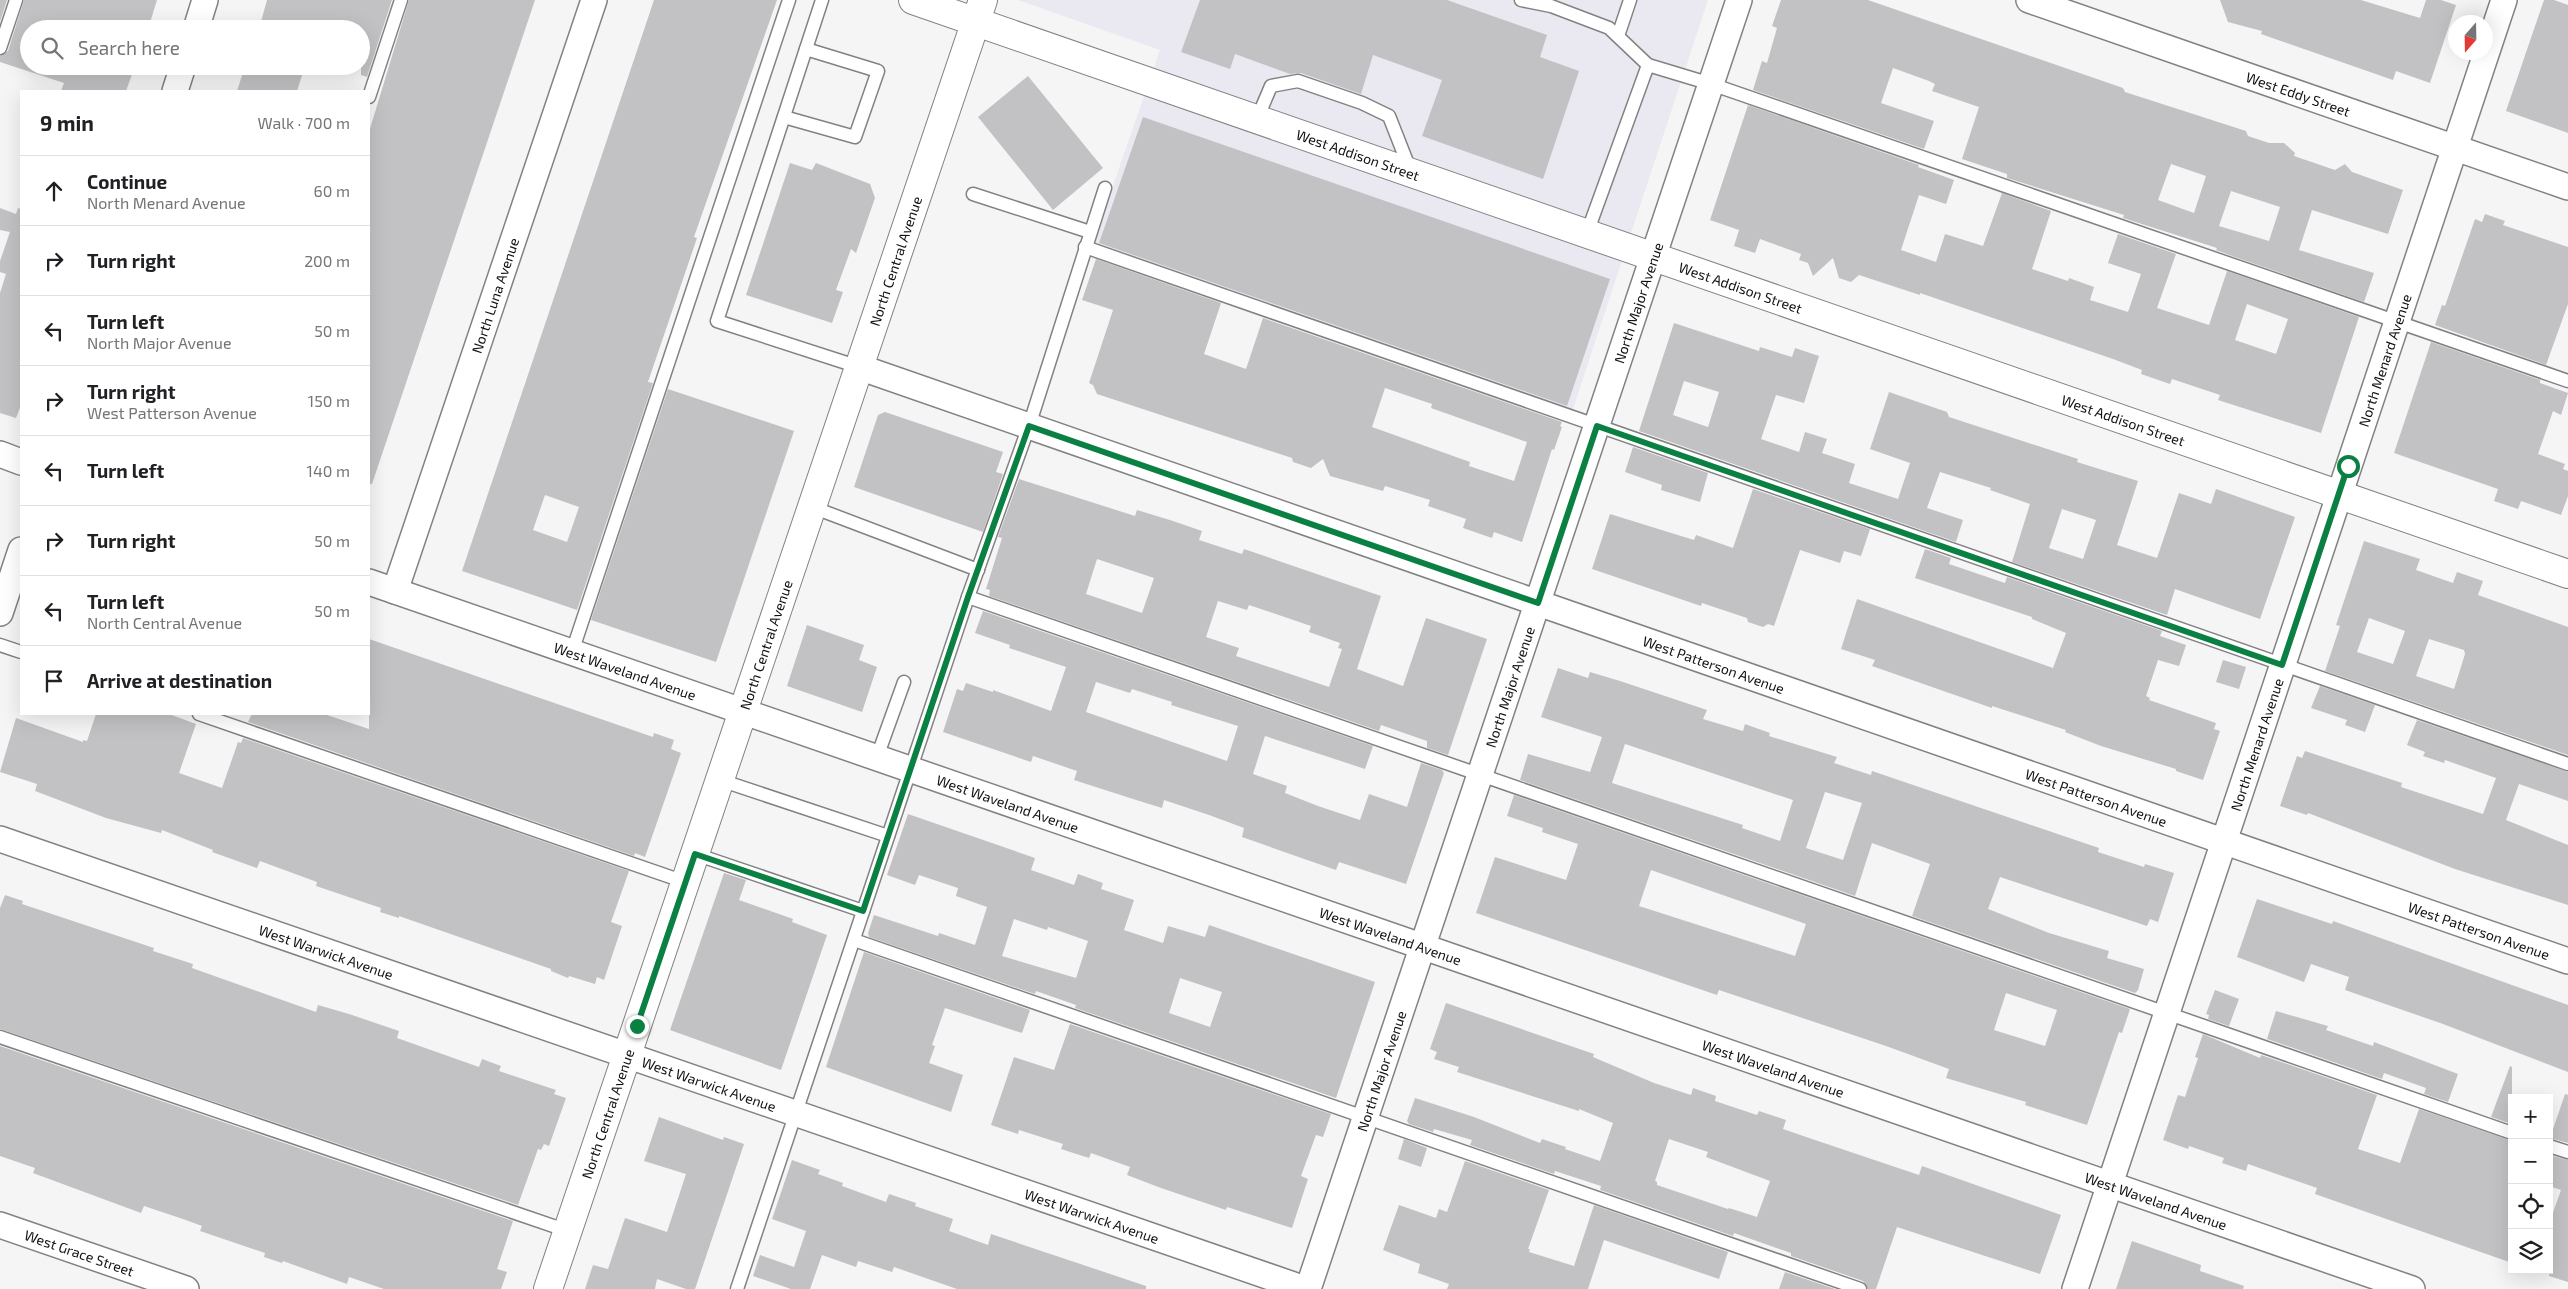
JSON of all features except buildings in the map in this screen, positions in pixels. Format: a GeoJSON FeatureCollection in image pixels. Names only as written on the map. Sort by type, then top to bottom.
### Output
{"type":"FeatureCollection","features":[{"type":"Feature","properties":{"kind":"street"},"geometry":{"type":"LineString","coordinates":[[199,20],[205,0]]}},
{"type":"Feature","properties":{"kind":"street","name":"North Luna Avenue"},"geometry":{"type":"LineString","coordinates":[[395,591],[594,0]]}},
{"type":"Feature","properties":{"kind":"street","name":"West Addison Street"},"geometry":{"type":"LineString","coordinates":[[913,0],[979,11],[1257,119],[2568,574]]}},
{"type":"Feature","properties":{"kind":"street","name":"North Major Avenue"},"geometry":{"type":"LineString","coordinates":[[1306,1289],[1740,0]]}},
{"type":"Feature","properties":{"kind":"street","name":"West Eddy Street"},"geometry":{"type":"LineString","coordinates":[[2030,0],[2568,187]]}},
{"type":"Feature","properties":{"kind":"street","name":"North Menard Avenue"},"geometry":{"type":"LineString","coordinates":[[2075,1289],[2504,0]]}},
{"type":"Feature","properties":{"kind":"street","name":"North Central Avenue"},"geometry":{"type":"LineString","coordinates":[[548,1289],[979,11]]}},
{"type":"Feature","properties":{"kind":"street"},"geometry":{"type":"LineString","coordinates":[[175,90],[180,75]]}},
{"type":"Feature","properties":{"kind":"street","name":"West Patterson Avenue"},"geometry":{"type":"LineString","coordinates":[[859,367],[2568,961]]}},
{"type":"Feature","properties":{"kind":"street"},"geometry":{"type":"LineString","coordinates":[[0,454],[20,462]]}},
{"type":"Feature","properties":{"kind":"street"},"geometry":{"type":"LineString","coordinates":[[0,613],[20,553]]}},
{"type":"Feature","properties":{"kind":"street","name":"West Waveland Avenue"},"geometry":{"type":"LineString","coordinates":[[370,582],[2412,1289]]}},
{"type":"Feature","properties":{"kind":"street","name":"West Warwick Avenue"},"geometry":{"type":"LineString","coordinates":[[0,839],[1306,1289]]}},
{"type":"Feature","properties":{"kind":"street","name":"West Grace Street"},"geometry":{"type":"LineString","coordinates":[[0,1225],[186,1289]]}},
{"type":"Feature","properties":{"kind":"lane"},"geometry":{"type":"LineString","coordinates":[[0,48],[16,0]]}},
{"type":"Feature","properties":{"kind":"lane"},"geometry":{"type":"LineString","coordinates":[[370,94],[401,0]]}},
{"type":"Feature","properties":{"kind":"lane"},"geometry":{"type":"LineString","coordinates":[[572,652],[789,0]]}},
{"type":"Feature","properties":{"kind":"lane"},"geometry":{"type":"LineString","coordinates":[[822,0],[717,321],[859,367]]}},
{"type":"Feature","properties":{"kind":"lane"},"geometry":{"type":"LineString","coordinates":[[1521,0],[1552,6],[1609,28],[1648,65],[1711,84],[2568,381]]}},
{"type":"Feature","properties":{"kind":"lane"},"geometry":{"type":"LineString","coordinates":[[1618,36],[1630,0]]}},
{"type":"Feature","properties":{"kind":"lane"},"geometry":{"type":"LineString","coordinates":[[784,117],[855,137],[878,71],[806,49]]}},
{"type":"Feature","properties":{"kind":"lane"},"geometry":{"type":"LineString","coordinates":[[1587,233],[1648,65]]}},
{"type":"Feature","properties":{"kind":"lane"},"geometry":{"type":"LineString","coordinates":[[1257,119],[1271,86],[1298,81],[1362,103],[1389,116],[1411,172]]}},
{"type":"Feature","properties":{"kind":"lane"},"geometry":{"type":"LineString","coordinates":[[740,1288],[796,1112],[968,597],[1029,426],[1105,188]]}},
{"type":"Feature","properties":{"kind":"lane"},"geometry":{"type":"LineString","coordinates":[[973,194],[1090,232]]}},
{"type":"Feature","properties":{"kind":"lane"},"geometry":{"type":"LineString","coordinates":[[1085,247],[2568,764]]}},
{"type":"Feature","properties":{"kind":"lane"},"geometry":{"type":"LineString","coordinates":[[812,507],[978,570]]}},
{"type":"Feature","properties":{"kind":"lane"},"geometry":{"type":"LineString","coordinates":[[968,597],[2508,1132]]}},
{"type":"Feature","properties":{"kind":"lane"},"geometry":{"type":"LineString","coordinates":[[0,644],[20,652]]}},
{"type":"Feature","properties":{"kind":"lane"},"geometry":{"type":"LineString","coordinates":[[877,757],[904,682]]}},
{"type":"Feature","properties":{"kind":"lane"},"geometry":{"type":"LineString","coordinates":[[203,715],[685,882]]}},
{"type":"Feature","properties":{"kind":"lane"},"geometry":{"type":"LineString","coordinates":[[720,780],[888,836]]}},
{"type":"Feature","properties":{"kind":"lane"},"geometry":{"type":"LineString","coordinates":[[695,854],[863,911]]}},
{"type":"Feature","properties":{"kind":"lane"},"geometry":{"type":"LineString","coordinates":[[854,940],[1860,1289]]}},
{"type":"Feature","properties":{"kind":"lane"},"geometry":{"type":"LineString","coordinates":[[0,1037],[568,1231]]}},
{"type":"Feature","properties":{"kind":"lane"},"geometry":{"type":"LineString","coordinates":[[2553,1147],[2568,1152]]}},
{"type":"Feature","properties":{"kind":"shaded area"},"geometry":{"type":"Polygon","coordinates":[[[1018,0],[1708,0],[1571,415],[1091,249],[1160,50],[1018,0]]]}},
{"type":"Feature","properties":{"kind":"route"},"geometry":{"type":"LineString","coordinates":[[637,1026],[695,854],[863,911],[968,597],[1029,426],[1538,603],[1597,426],[2282,665],[2348,466]]}}]}
